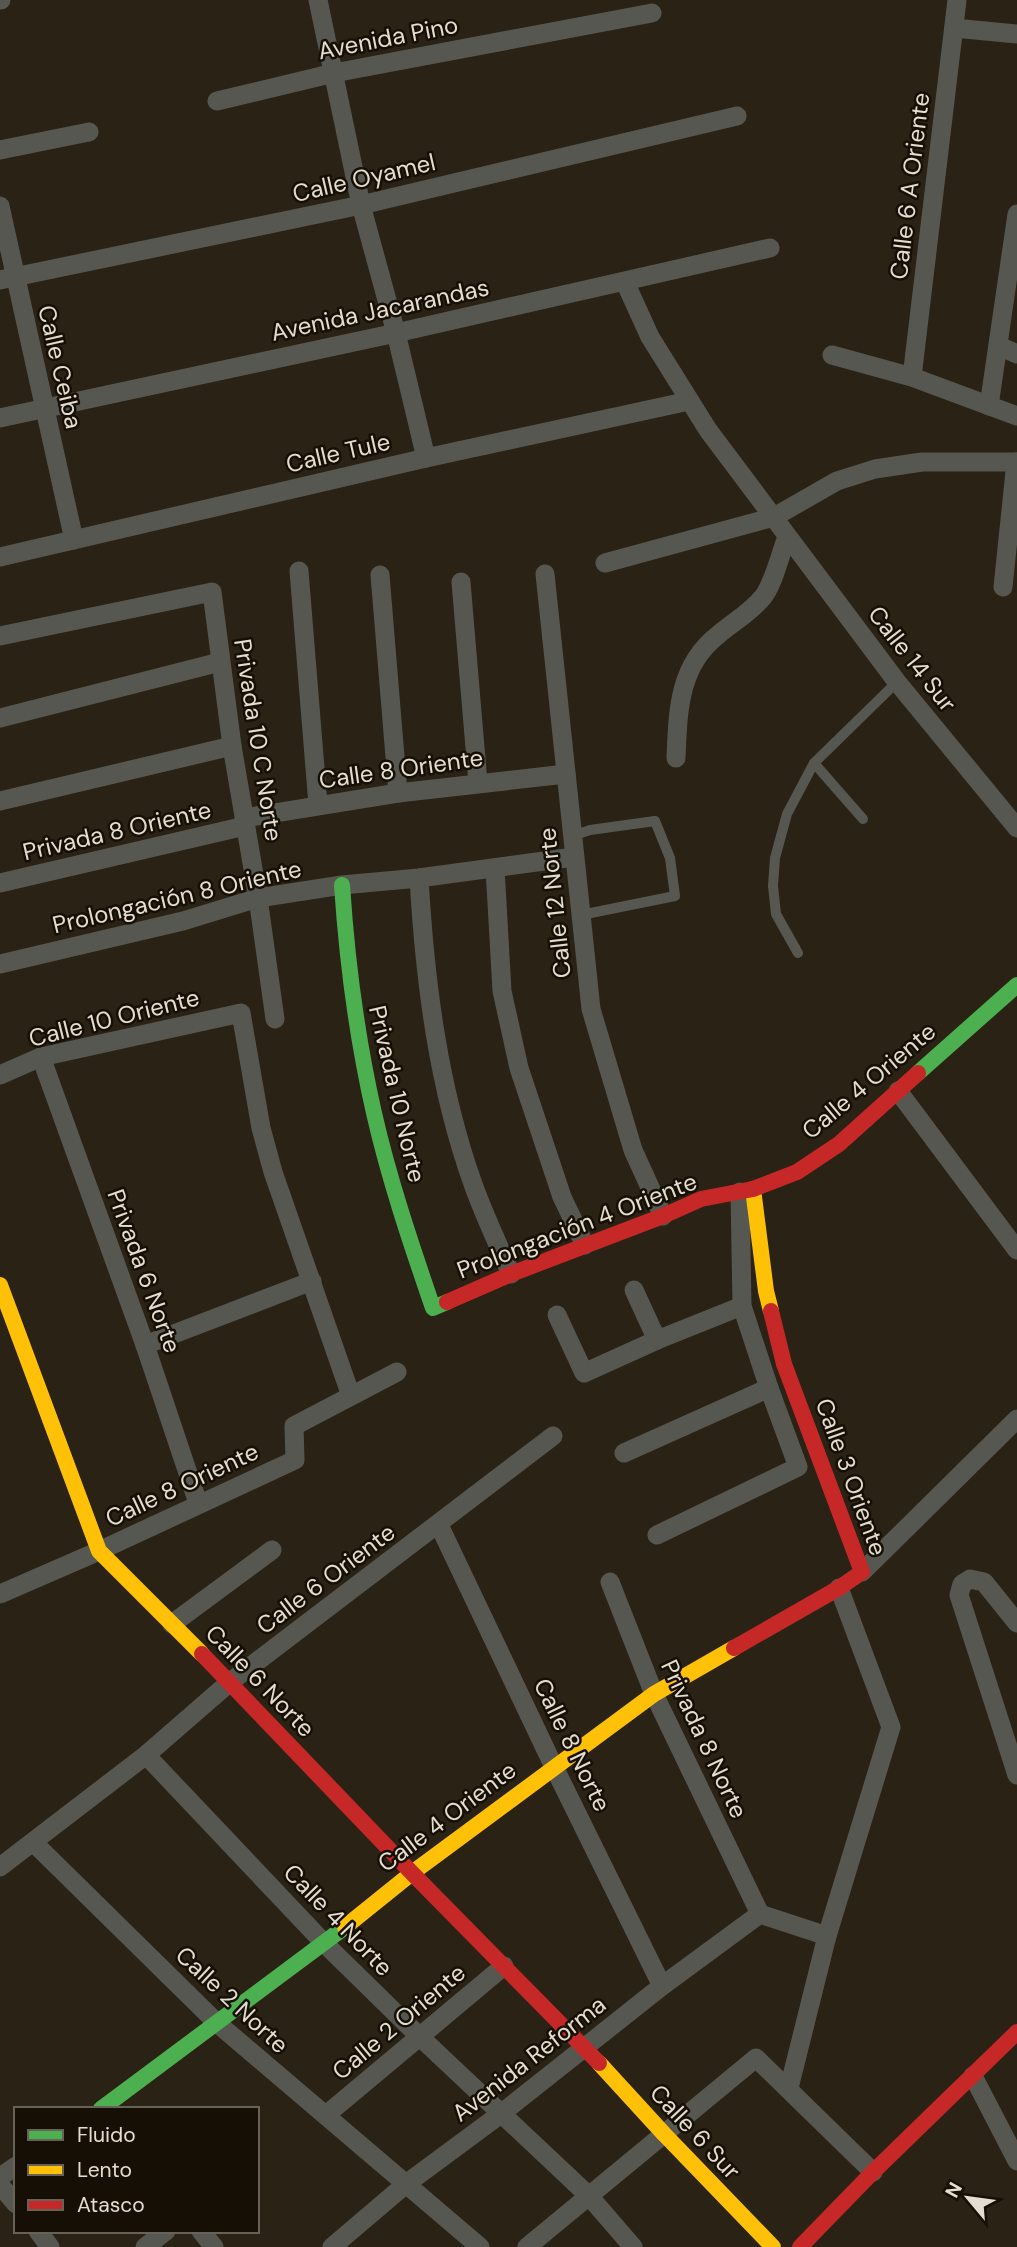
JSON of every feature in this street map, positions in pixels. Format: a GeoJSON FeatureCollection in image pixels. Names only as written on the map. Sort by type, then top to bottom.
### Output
{"type":"FeatureCollection","features":[{"type":"Feature","properties":{"kind":"street"},"geometry":{"type":"LineString","coordinates":[[318,0],[361,205],[396,332],[426,458]]}},
{"type":"Feature","properties":{"kind":"street","name":"Calle 6 A Oriente"},"geometry":{"type":"LineString","coordinates":[[912,377],[957,0]]}},
{"type":"Feature","properties":{"kind":"street","name":"Avenida Pino"},"geometry":{"type":"LineString","coordinates":[[217,101],[334,73],[652,13]]}},
{"type":"Feature","properties":{"kind":"street"},"geometry":{"type":"LineString","coordinates":[[954,28],[1017,34]]}},
{"type":"Feature","properties":{"kind":"street","name":"Calle Oyamel"},"geometry":{"type":"LineString","coordinates":[[7,279],[361,205],[737,116]]}},
{"type":"Feature","properties":{"kind":"street"},"geometry":{"type":"LineString","coordinates":[[0,150],[89,132]]}},
{"type":"Feature","properties":{"kind":"street","name":"Calle Ceiba"},"geometry":{"type":"LineString","coordinates":[[0,206],[7,279],[44,408],[74,540]]}},
{"type":"Feature","properties":{"kind":"street"},"geometry":{"type":"LineString","coordinates":[[989,406],[1008,350],[1017,214]]}},
{"type":"Feature","properties":{"kind":"street","name":"Avenida Jacarandas"},"geometry":{"type":"LineString","coordinates":[[0,418],[770,248]]}},
{"type":"Feature","properties":{"kind":"street","name":"Calle 14 Sur"},"geometry":{"type":"LineString","coordinates":[[625,282],[650,337],[689,401],[740,475],[897,682],[1017,828]]}},
{"type":"Feature","properties":{"kind":"street"},"geometry":{"type":"LineString","coordinates":[[832,355],[912,377],[1017,416]]}},
{"type":"Feature","properties":{"kind":"street","name":"Calle Tule"},"geometry":{"type":"LineString","coordinates":[[0,557],[426,458],[689,401]]}},
{"type":"Feature","properties":{"kind":"street"},"geometry":{"type":"LineString","coordinates":[[604,563],[774,517],[837,481],[875,469],[922,462],[1016,462],[1003,587]]}},
{"type":"Feature","properties":{"kind":"street"},"geometry":{"type":"LineString","coordinates":[[676,758],[678,709],[690,667],[715,637],[752,610],[765,594],[787,537]]}},
{"type":"Feature","properties":{"kind":"street"},"geometry":{"type":"LineString","coordinates":[[299,571],[318,805]]}},
{"type":"Feature","properties":{"kind":"street","name":"Calle 12 Norte"},"geometry":{"type":"LineString","coordinates":[[545,574],[591,1009],[633,1150],[663,1216]]}},
{"type":"Feature","properties":{"kind":"street"},"geometry":{"type":"LineString","coordinates":[[380,575],[398,793]]}},
{"type":"Feature","properties":{"kind":"street"},"geometry":{"type":"LineString","coordinates":[[461,582],[478,783]]}},
{"type":"Feature","properties":{"kind":"street","name":"Privada 10 C Norte"},"geometry":{"type":"LineString","coordinates":[[0,636],[212,592],[232,746],[275,1019]]}},
{"type":"Feature","properties":{"kind":"street"},"geometry":{"type":"LineString","coordinates":[[0,718],[220,662]]}},
{"type":"Feature","properties":{"kind":"street"},"geometry":{"type":"LineString","coordinates":[[0,801],[232,746]]}},
{"type":"Feature","properties":{"kind":"street","name":"Calle 8 Oriente"},"geometry":{"type":"LineString","coordinates":[[244,822],[318,805],[398,793],[566,774]]}},
{"type":"Feature","properties":{"kind":"street","name":"Privada 8 Oriente"},"geometry":{"type":"LineString","coordinates":[[0,883],[244,822]]}},
{"type":"Feature","properties":{"kind":"street","name":"Prolongación 8 Oriente"},"geometry":{"type":"LineString","coordinates":[[0,964],[183,921],[258,898],[574,857]]}},
{"type":"Feature","properties":{"kind":"street"},"geometry":{"type":"LineString","coordinates":[[495,868],[502,991],[519,1068],[562,1197],[585,1245]]}},
{"type":"Feature","properties":{"kind":"street"},"geometry":{"type":"LineString","coordinates":[[419,878],[427,984],[449,1099],[474,1185],[511,1274]]}},
{"type":"Feature","properties":{"kind":"street","name":"Privada 10 Norte"},"geometry":{"type":"LineString","coordinates":[[342,885],[351,995],[368,1088],[399,1208],[433,1308]]}},
{"type":"Feature","properties":{"kind":"street","name":"Calle 4 Oriente"},"geometry":{"type":"LineString","coordinates":[[746,1191],[797,1172],[839,1144],[1017,985]]}},
{"type":"Feature","properties":{"kind":"street","name":"Calle 10 Oriente"},"geometry":{"type":"LineString","coordinates":[[0,1076],[41,1057],[241,1013],[261,1128],[273,1171],[312,1281]]}},
{"type":"Feature","properties":{"kind":"street","name":"Privada 6 Norte"},"geometry":{"type":"LineString","coordinates":[[41,1057],[145,1345],[198,1503]]}},
{"type":"Feature","properties":{"kind":"street"},"geometry":{"type":"LineString","coordinates":[[898,1091],[1017,1250]]}},
{"type":"Feature","properties":{"kind":"street"},"geometry":{"type":"LineString","coordinates":[[657,1535],[798,1467],[742,1306],[746,1191]]}},
{"type":"Feature","properties":{"kind":"street","name":"Prolongación 4 Oriente"},"geometry":{"type":"LineString","coordinates":[[433,1308],[511,1274],[702,1199],[746,1191]]}},
{"type":"Feature","properties":{"kind":"street","name":"Calle 3 Oriente"},"geometry":{"type":"LineString","coordinates":[[746,1191],[784,1364],[862,1572],[839,1588]]}},
{"type":"Feature","properties":{"kind":"street"},"geometry":{"type":"LineString","coordinates":[[145,1345],[312,1281],[351,1396]]}},
{"type":"Feature","properties":{"kind":"street","name":"Calle 6 Norte"},"geometry":{"type":"LineString","coordinates":[[0,1286],[99,1550],[584,2046]]}},
{"type":"Feature","properties":{"kind":"street"},"geometry":{"type":"LineString","coordinates":[[634,1290],[657,1340]]}},
{"type":"Feature","properties":{"kind":"street"},"geometry":{"type":"LineString","coordinates":[[557,1315],[584,1373],[742,1306]]}},
{"type":"Feature","properties":{"kind":"street","name":"Calle 8 Oriente"},"geometry":{"type":"LineString","coordinates":[[0,1594],[295,1460],[294,1426],[397,1372]]}},
{"type":"Feature","properties":{"kind":"street"},"geometry":{"type":"LineString","coordinates":[[624,1453],[769,1388]]}},
{"type":"Feature","properties":{"kind":"street"},"geometry":{"type":"LineString","coordinates":[[862,1572],[1017,1419]]}},
{"type":"Feature","properties":{"kind":"street","name":"Calle 6 Oriente"},"geometry":{"type":"LineString","coordinates":[[0,1867],[146,1755],[230,1682],[553,1436]]}},
{"type":"Feature","properties":{"kind":"street","name":"Calle 8 Norte"},"geometry":{"type":"LineString","coordinates":[[439,1525],[662,1986]]}},
{"type":"Feature","properties":{"kind":"street"},"geometry":{"type":"LineString","coordinates":[[172,1623],[272,1550]]}},
{"type":"Feature","properties":{"kind":"street"},"geometry":{"type":"LineString","coordinates":[[1017,1623],[984,1582],[970,1579],[962,1584],[959,1595],[1017,1775]]}},
{"type":"Feature","properties":{"kind":"street","name":"Privada 8 Norte"},"geometry":{"type":"LineString","coordinates":[[610,1582],[654,1694],[760,1914]]}},
{"type":"Feature","properties":{"kind":"street"},"geometry":{"type":"LineString","coordinates":[[789,2088],[827,1936],[891,1727],[839,1588]]}},
{"type":"Feature","properties":{"kind":"street","name":"Calle 4 Oriente"},"geometry":{"type":"LineString","coordinates":[[104,2107],[654,1694],[839,1588]]}},
{"type":"Feature","properties":{"kind":"street","name":"Calle 4 Norte"},"geometry":{"type":"LineString","coordinates":[[146,1755],[324,1943],[589,2196],[633,2247]]}},
{"type":"Feature","properties":{"kind":"street","name":"Calle 2 Norte"},"geometry":{"type":"LineString","coordinates":[[34,1843],[217,2023],[480,2247]]}},
{"type":"Feature","properties":{"kind":"street"},"geometry":{"type":"LineString","coordinates":[[760,1914],[827,1936]]}},
{"type":"Feature","properties":{"kind":"street","name":"Avenida Reforma"},"geometry":{"type":"LineString","coordinates":[[332,2247],[406,2184],[502,2113],[662,1986],[760,1914]]}},
{"type":"Feature","properties":{"kind":"street","name":"Calle 2 Oriente"},"geometry":{"type":"LineString","coordinates":[[326,2115],[504,1966]]}},
{"type":"Feature","properties":{"kind":"street"},"geometry":{"type":"LineString","coordinates":[[800,2247],[1017,2032]]}},
{"type":"Feature","properties":{"kind":"street","name":"Calle 6 Sur"},"geometry":{"type":"LineString","coordinates":[[584,2046],[664,2134],[774,2247]]}},
{"type":"Feature","properties":{"kind":"street"},"geometry":{"type":"LineString","coordinates":[[527,2247],[756,2058],[873,2172]]}},
{"type":"Feature","properties":{"kind":"street"},"geometry":{"type":"LineString","coordinates":[[973,2076],[1017,2161]]}},
{"type":"Feature","properties":{"kind":"street"},"geometry":{"type":"LineString","coordinates":[[0,2185],[14,2202]]}},
{"type":"Feature","properties":{"kind":"street"},"geometry":{"type":"LineString","coordinates":[[39,2233],[50,2247]]}},
{"type":"Feature","properties":{"kind":"street"},"geometry":{"type":"LineString","coordinates":[[145,2247],[163,2233]]}},
{"type":"Feature","properties":{"kind":"street"},"geometry":{"type":"LineString","coordinates":[[203,2233],[214,2247]]}},
{"type":"Feature","properties":{"kind":"lane"},"geometry":{"type":"LineString","coordinates":[[798,953],[776,914],[773,887],[775,858],[787,814],[814,763],[897,682]]}},
{"type":"Feature","properties":{"kind":"lane"},"geometry":{"type":"LineString","coordinates":[[814,763],[863,819]]}},
{"type":"Feature","properties":{"kind":"lane"},"geometry":{"type":"LineString","coordinates":[[572,836],[590,830],[655,821],[670,858],[675,897],[580,915]]}},
{"type":"Feature","properties":{"kind":"traffic: fast"},"geometry":{"type":"LineString","coordinates":[[342,885],[358,1028],[380,1138],[433,1308],[447,1302]]}},
{"type":"Feature","properties":{"kind":"traffic: fast"},"geometry":{"type":"LineString","coordinates":[[918,1073],[1017,985]]}},
{"type":"Feature","properties":{"kind":"traffic: fast"},"geometry":{"type":"LineString","coordinates":[[104,2107],[345,1927]]}},
{"type":"Feature","properties":{"kind":"traffic: slow"},"geometry":{"type":"LineString","coordinates":[[753,1189],[771,1311]]}},
{"type":"Feature","properties":{"kind":"traffic: slow"},"geometry":{"type":"LineString","coordinates":[[0,1285],[99,1551],[202,1654]]}},
{"type":"Feature","properties":{"kind":"traffic: slow"},"geometry":{"type":"LineString","coordinates":[[345,1927],[412,1873],[654,1694],[734,1648]]}},
{"type":"Feature","properties":{"kind":"traffic: slow"},"geometry":{"type":"LineString","coordinates":[[599,2063],[773,2247]]}},
{"type":"Feature","properties":{"kind":"traffic: jam"},"geometry":{"type":"LineString","coordinates":[[447,1302],[701,1199],[753,1189],[797,1172],[839,1144],[918,1073]]}},
{"type":"Feature","properties":{"kind":"traffic: jam"},"geometry":{"type":"LineString","coordinates":[[734,1648],[862,1572],[784,1364],[771,1311]]}},
{"type":"Feature","properties":{"kind":"traffic: jam"},"geometry":{"type":"LineString","coordinates":[[202,1654],[599,2063]]}},
{"type":"Feature","properties":{"kind":"traffic: jam"},"geometry":{"type":"LineString","coordinates":[[800,2247],[1017,2032]]}}]}
